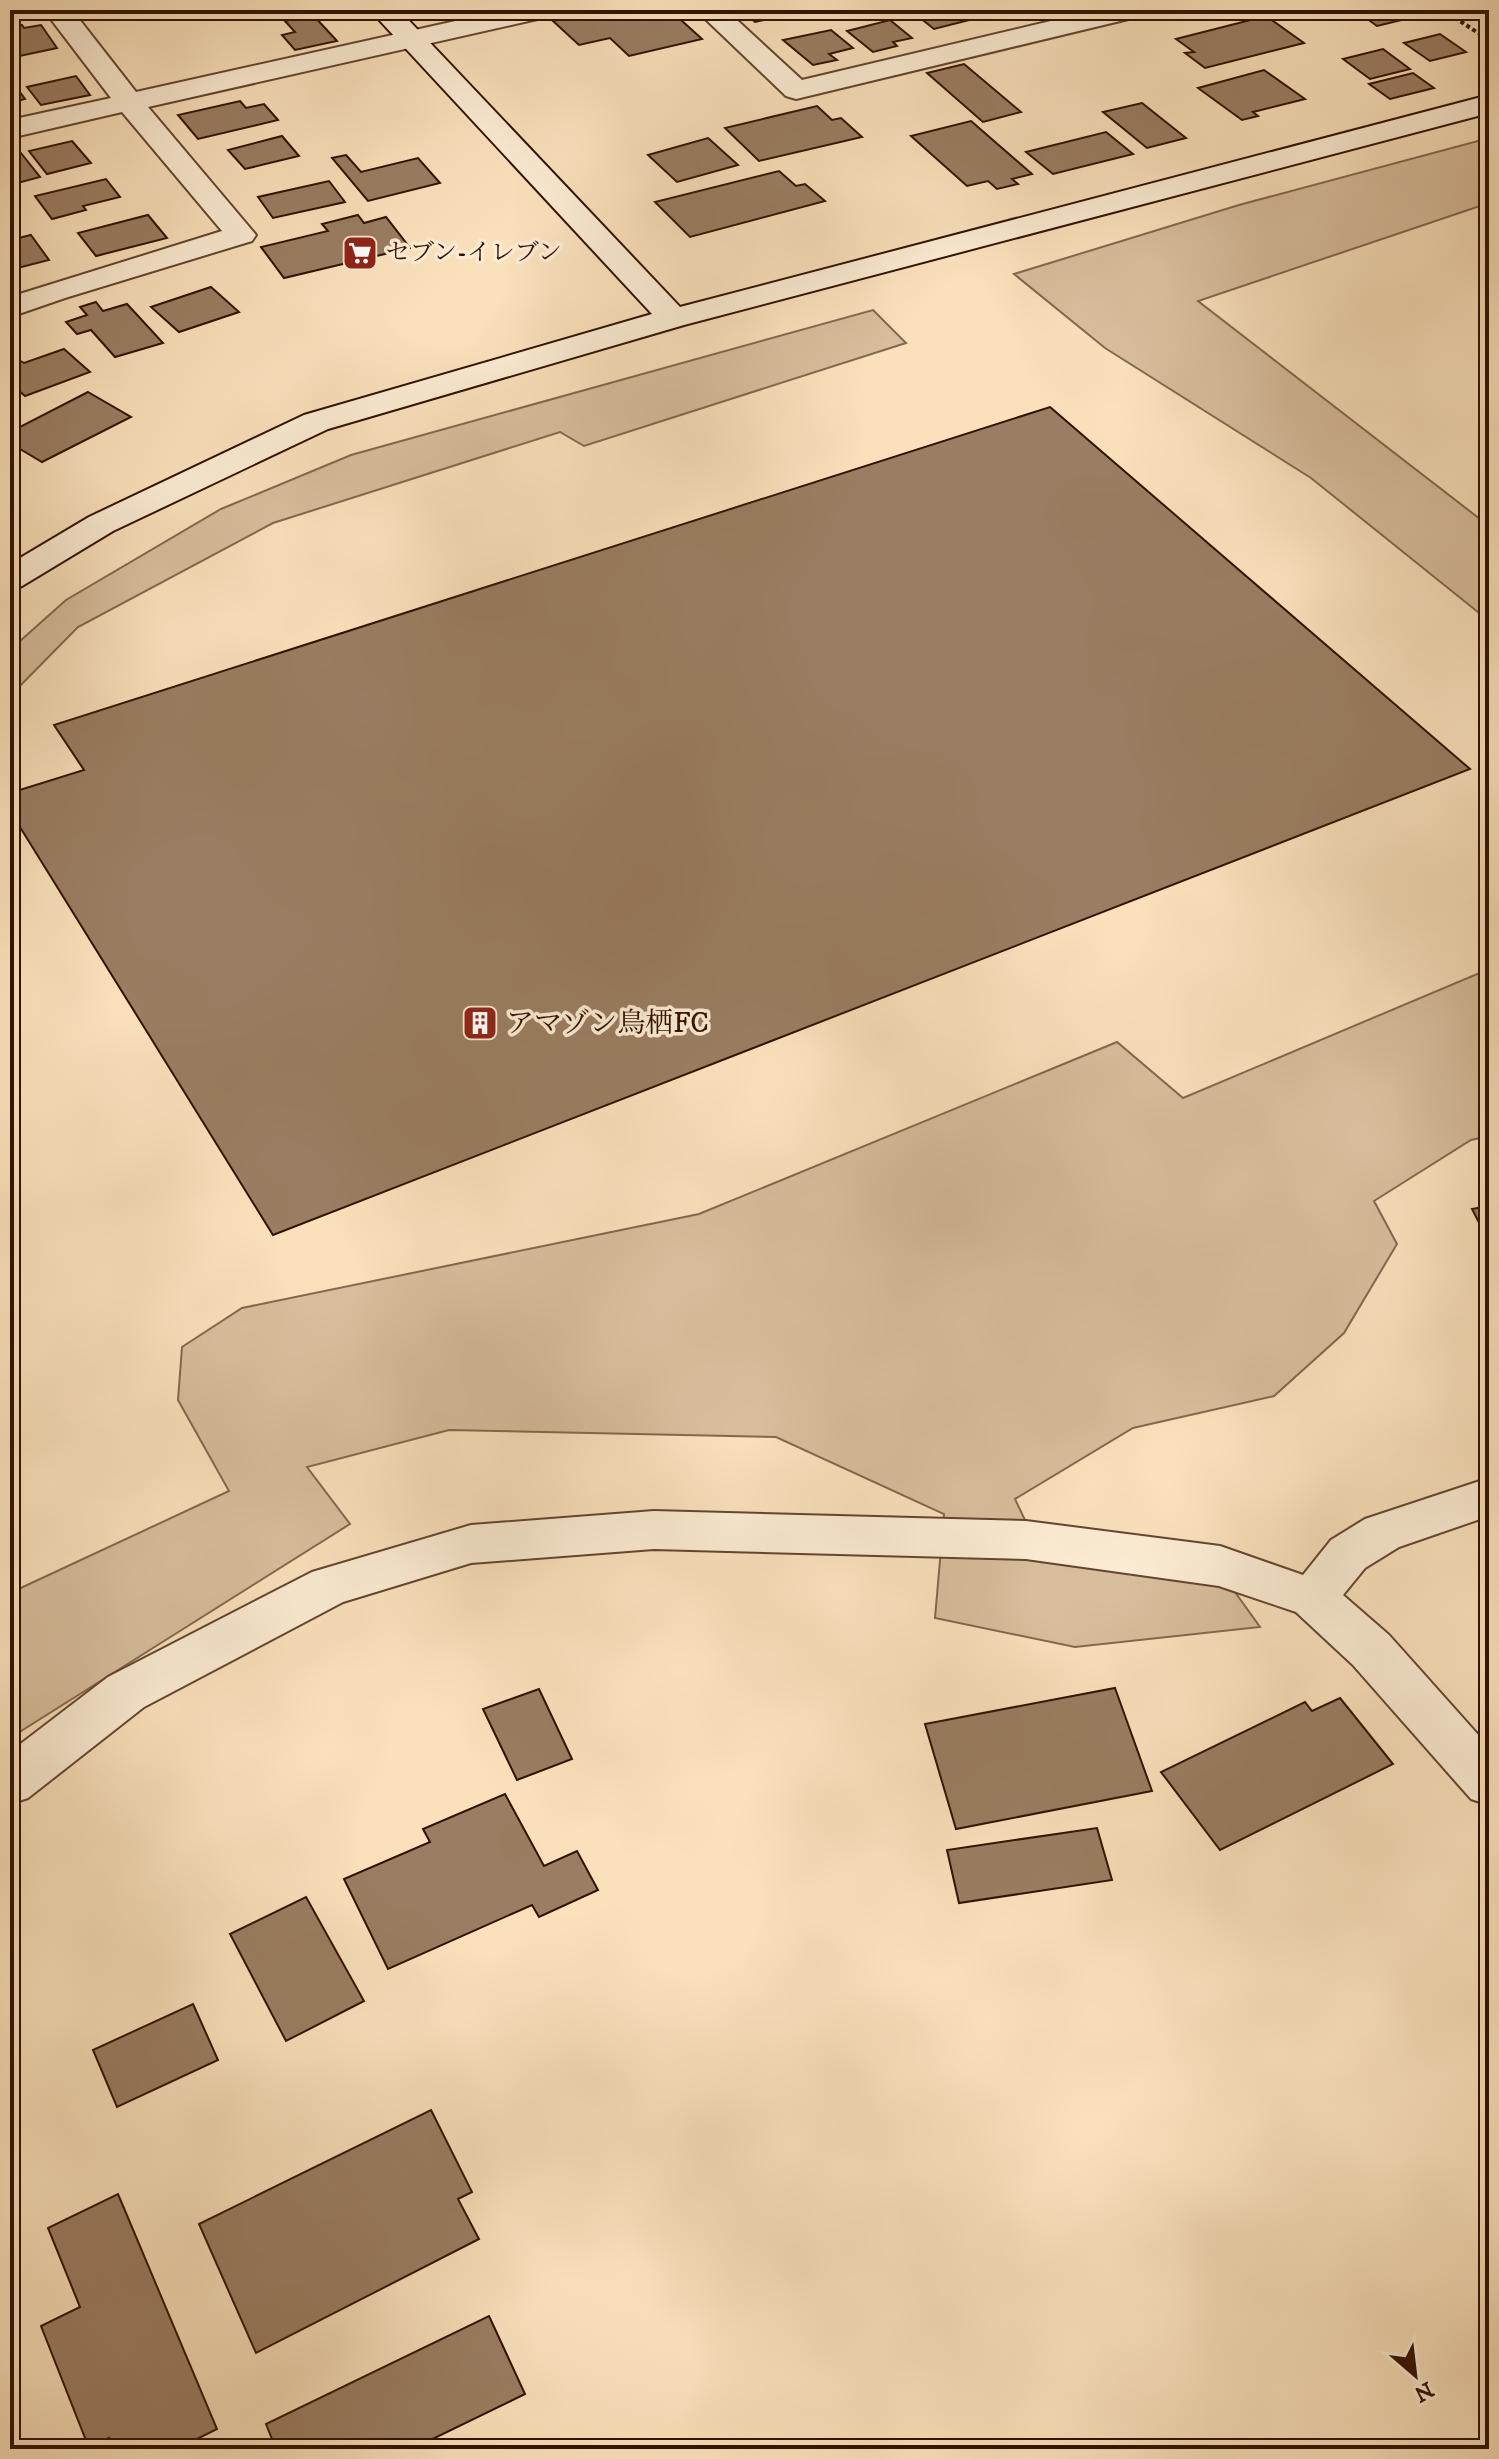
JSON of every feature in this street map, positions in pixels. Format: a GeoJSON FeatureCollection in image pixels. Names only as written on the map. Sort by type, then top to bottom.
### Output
{"type":"FeatureCollection","features":[{"type":"Feature","properties":{"kind":"street"},"geometry":{"type":"LineString","coordinates":[[10,308],[54,291],[241,235],[128,101],[58,10]]}},
{"type":"Feature","properties":{"kind":"street"},"geometry":{"type":"LineString","coordinates":[[384,10],[673,318]]}},
{"type":"Feature","properties":{"kind":"street"},"geometry":{"type":"LineString","coordinates":[[10,129],[542,10]]}},
{"type":"Feature","properties":{"kind":"street"},"geometry":{"type":"LineString","coordinates":[[710,10],[796,90],[1131,10]]}},
{"type":"Feature","properties":{"kind":"street"},"geometry":{"type":"LineString","coordinates":[[10,579],[101,524],[316,422],[673,318],[1489,104]]}},
{"type":"Feature","properties":{"kind":"street"},"geometry":{"type":"LineString","coordinates":[[1313,1598],[1348,1554],[1382,1533],[1489,1497]]}},
{"type":"Feature","properties":{"kind":"street"},"geometry":{"type":"LineString","coordinates":[[10,1782],[126,1692],[329,1586],[471,1544],[654,1530],[1026,1540],[1220,1566],[1313,1598],[1371,1650],[1489,1783]]}},
{"type":"Feature","properties":{"kind":"path"},"geometry":{"type":"LineString","coordinates":[[1443,10],[1489,40]]}},
{"type":"Feature","properties":{"kind":"shaded area"},"geometry":{"type":"Polygon","coordinates":[[[1489,138],[1489,203],[1198,301],[1489,526],[1489,621],[1311,478],[1105,348],[1014,274],[1239,205],[1489,138]]]}},
{"type":"Feature","properties":{"kind":"shaded area"},"geometry":{"type":"Polygon","coordinates":[[[873,310],[906,343],[584,446],[560,432],[273,523],[78,627],[10,696],[10,650],[66,600],[221,509],[351,455],[873,310]]]}},
{"type":"Feature","properties":{"kind":"shaded area"},"geometry":{"type":"Polygon","coordinates":[[[1489,969],[1489,1136],[1471,1140],[1374,1201],[1397,1244],[1344,1333],[1274,1396],[1133,1428],[1015,1499],[1042,1556],[1227,1581],[1260,1627],[1075,1647],[935,1618],[944,1514],[776,1437],[449,1430],[307,1467],[350,1524],[10,1738],[10,1593],[229,1491],[178,1400],[182,1347],[242,1308],[699,1214],[1117,1042],[1183,1098],[1489,969]]]}},
{"type":"Feature","properties":{"kind":"building"},"geometry":{"type":"Polygon","coordinates":[[[600,10],[670,10],[702,39],[629,56],[610,38],[579,45],[553,21],[600,10]]]}},
{"type":"Feature","properties":{"kind":"building"},"geometry":{"type":"Polygon","coordinates":[[[742,10],[803,10],[804,11],[755,22],[742,10]]]}},
{"type":"Feature","properties":{"kind":"building"},"geometry":{"type":"Polygon","coordinates":[[[910,10],[971,10],[981,17],[934,29],[910,10]]]}},
{"type":"Feature","properties":{"kind":"building"},"geometry":{"type":"Polygon","coordinates":[[[1355,10],[1415,10],[1422,15],[1377,26],[1355,10]]]}},
{"type":"Feature","properties":{"kind":"building"},"geometry":{"type":"Polygon","coordinates":[[[313,15],[337,41],[295,50],[282,35],[295,32],[285,21],[313,15]]]}},
{"type":"Feature","properties":{"kind":"building"},"geometry":{"type":"Polygon","coordinates":[[[1266,16],[1304,43],[1205,68],[1185,53],[1194,52],[1176,39],[1266,16]]]}},
{"type":"Feature","properties":{"kind":"building"},"geometry":{"type":"Polygon","coordinates":[[[890,20],[912,38],[893,42],[897,46],[873,52],[847,31],[890,20]]]}},
{"type":"Feature","properties":{"kind":"building"},"geometry":{"type":"Polygon","coordinates":[[[22,25],[24,28],[41,25],[57,48],[10,58],[10,28],[22,25]]]}},
{"type":"Feature","properties":{"kind":"building"},"geometry":{"type":"Polygon","coordinates":[[[831,30],[853,48],[829,54],[837,60],[813,65],[783,40],[831,30]]]}},
{"type":"Feature","properties":{"kind":"building"},"geometry":{"type":"Polygon","coordinates":[[[1440,34],[1466,52],[1430,61],[1404,43],[1440,34]]]}},
{"type":"Feature","properties":{"kind":"building"},"geometry":{"type":"Polygon","coordinates":[[[1383,49],[1410,69],[1370,79],[1343,59],[1383,49]]]}},
{"type":"Feature","properties":{"kind":"building"},"geometry":{"type":"Polygon","coordinates":[[[964,64],[1021,112],[983,122],[927,73],[964,64]]]}},
{"type":"Feature","properties":{"kind":"building"},"geometry":{"type":"Polygon","coordinates":[[[1264,70],[1305,99],[1253,112],[1258,116],[1242,120],[1198,88],[1264,70]]]}},
{"type":"Feature","properties":{"kind":"building"},"geometry":{"type":"Polygon","coordinates":[[[1413,73],[1434,88],[1390,99],[1369,84],[1413,73]]]}},
{"type":"Feature","properties":{"kind":"building"},"geometry":{"type":"Polygon","coordinates":[[[76,76],[90,95],[41,105],[27,87],[76,76]]]}},
{"type":"Feature","properties":{"kind":"building"},"geometry":{"type":"Polygon","coordinates":[[[11,80],[25,99],[10,103],[11,80]]]}},
{"type":"Feature","properties":{"kind":"building"},"geometry":{"type":"Polygon","coordinates":[[[240,101],[246,108],[264,104],[278,120],[198,139],[178,115],[240,101]]]}},
{"type":"Feature","properties":{"kind":"building"},"geometry":{"type":"Polygon","coordinates":[[[1142,103],[1186,138],[1147,148],[1103,112],[1142,103]]]}},
{"type":"Feature","properties":{"kind":"building"},"geometry":{"type":"Polygon","coordinates":[[[817,106],[832,120],[841,118],[862,137],[759,161],[725,128],[817,106]]]}},
{"type":"Feature","properties":{"kind":"building"},"geometry":{"type":"Polygon","coordinates":[[[971,121],[1032,174],[1012,179],[1018,184],[997,189],[988,181],[967,186],[911,136],[971,121]]]}},
{"type":"Feature","properties":{"kind":"building"},"geometry":{"type":"Polygon","coordinates":[[[1106,132],[1133,154],[1053,174],[1026,152],[1106,132]]]}},
{"type":"Feature","properties":{"kind":"building"},"geometry":{"type":"Polygon","coordinates":[[[282,136],[299,156],[245,169],[228,150],[282,136]]]}},
{"type":"Feature","properties":{"kind":"building"},"geometry":{"type":"Polygon","coordinates":[[[708,138],[738,165],[677,182],[648,155],[708,138]]]}},
{"type":"Feature","properties":{"kind":"building"},"geometry":{"type":"Polygon","coordinates":[[[72,141],[91,163],[47,174],[29,151],[72,141]]]}},
{"type":"Feature","properties":{"kind":"building"},"geometry":{"type":"Polygon","coordinates":[[[13,143],[40,177],[10,185],[10,144],[13,143]]]}},
{"type":"Feature","properties":{"kind":"building"},"geometry":{"type":"Polygon","coordinates":[[[346,155],[361,172],[418,158],[440,183],[368,201],[332,158],[346,155]]]}},
{"type":"Feature","properties":{"kind":"building"},"geometry":{"type":"Polygon","coordinates":[[[779,171],[796,186],[805,184],[825,201],[690,237],[655,202],[779,171]]]}},
{"type":"Feature","properties":{"kind":"building"},"geometry":{"type":"Polygon","coordinates":[[[106,179],[120,197],[83,206],[86,210],[52,219],[35,196],[106,179]]]}},
{"type":"Feature","properties":{"kind":"building"},"geometry":{"type":"Polygon","coordinates":[[[329,181],[345,202],[273,218],[258,197],[329,181]]]}},
{"type":"Feature","properties":{"kind":"building"},"geometry":{"type":"Polygon","coordinates":[[[148,215],[167,238],[96,256],[78,233],[148,215]]]}},
{"type":"Feature","properties":{"kind":"building"},"geometry":{"type":"Polygon","coordinates":[[[358,215],[364,223],[386,217],[410,248],[284,278],[261,247],[328,231],[322,224],[358,215]]]}},
{"type":"Feature","properties":{"kind":"building"},"geometry":{"type":"Polygon","coordinates":[[[31,235],[49,260],[10,270],[10,240],[31,235]]]}},
{"type":"Feature","properties":{"kind":"building"},"geometry":{"type":"Polygon","coordinates":[[[211,287],[239,312],[179,332],[151,307],[211,287]]]}},
{"type":"Feature","properties":{"kind":"building"},"geometry":{"type":"Polygon","coordinates":[[[96,302],[103,311],[127,304],[163,343],[115,357],[91,330],[77,334],[66,322],[87,315],[80,307],[96,302]]]}},
{"type":"Feature","properties":{"kind":"building"},"geometry":{"type":"Polygon","coordinates":[[[64,349],[90,372],[25,396],[10,383],[10,364],[19,360],[24,363],[64,349]]]}},
{"type":"Feature","properties":{"kind":"building"},"geometry":{"type":"Polygon","coordinates":[[[88,392],[131,417],[42,462],[10,443],[10,432],[88,392]]]}},
{"type":"Feature","properties":{"kind":"building","name":"アマゾン鳥栖FC"},"geometry":{"type":"Polygon","coordinates":[[[1050,407],[1470,769],[273,1235],[10,811],[10,793],[84,770],[54,725],[1050,407]]]}},
{"type":"Feature","properties":{"kind":"building"},"geometry":{"type":"Polygon","coordinates":[[[1489,1206],[1489,1242],[1472,1209],[1489,1206]]]}},
{"type":"Feature","properties":{"kind":"building"},"geometry":{"type":"Polygon","coordinates":[[[1115,1688],[1152,1791],[956,1829],[925,1724],[1115,1688]]]}},
{"type":"Feature","properties":{"kind":"building"},"geometry":{"type":"Polygon","coordinates":[[[539,1689],[572,1759],[517,1780],[483,1709],[539,1689]]]}},
{"type":"Feature","properties":{"kind":"building"},"geometry":{"type":"Polygon","coordinates":[[[1340,1698],[1393,1764],[1220,1850],[1161,1772],[1305,1702],[1312,1711],[1340,1698]]]}},
{"type":"Feature","properties":{"kind":"building"},"geometry":{"type":"Polygon","coordinates":[[[505,1794],[544,1866],[577,1851],[598,1890],[539,1917],[532,1905],[388,1969],[344,1879],[430,1842],[423,1829],[505,1794]]]}},
{"type":"Feature","properties":{"kind":"building"},"geometry":{"type":"Polygon","coordinates":[[[1097,1828],[1112,1880],[959,1903],[947,1850],[1097,1828]]]}},
{"type":"Feature","properties":{"kind":"building"},"geometry":{"type":"Polygon","coordinates":[[[306,1897],[364,2001],[286,2041],[230,1934],[306,1897]]]}},
{"type":"Feature","properties":{"kind":"building"},"geometry":{"type":"Polygon","coordinates":[[[193,2004],[218,2060],[117,2107],[93,2050],[193,2004]]]}},
{"type":"Feature","properties":{"kind":"building"},"geometry":{"type":"Polygon","coordinates":[[[431,2110],[472,2192],[458,2199],[479,2239],[256,2353],[199,2224],[431,2110]]]}},
{"type":"Feature","properties":{"kind":"building"},"geometry":{"type":"Polygon","coordinates":[[[118,2194],[217,2429],[177,2449],[113,2449],[109,2438],[89,2448],[41,2326],[80,2307],[48,2228],[118,2194]]]}},
{"type":"Feature","properties":{"kind":"building"},"geometry":{"type":"Polygon","coordinates":[[[489,2316],[525,2394],[412,2449],[276,2449],[266,2424],[489,2316]]]}},
{"type":"Feature","properties":{"kind":"place","name":"セブン-イレブン"},"geometry":{"type":"Point","coordinates":[360,253]}},
{"type":"Feature","properties":{"kind":"place","name":"アマゾン鳥栖FC"},"geometry":{"type":"Point","coordinates":[480,1023]}}]}
